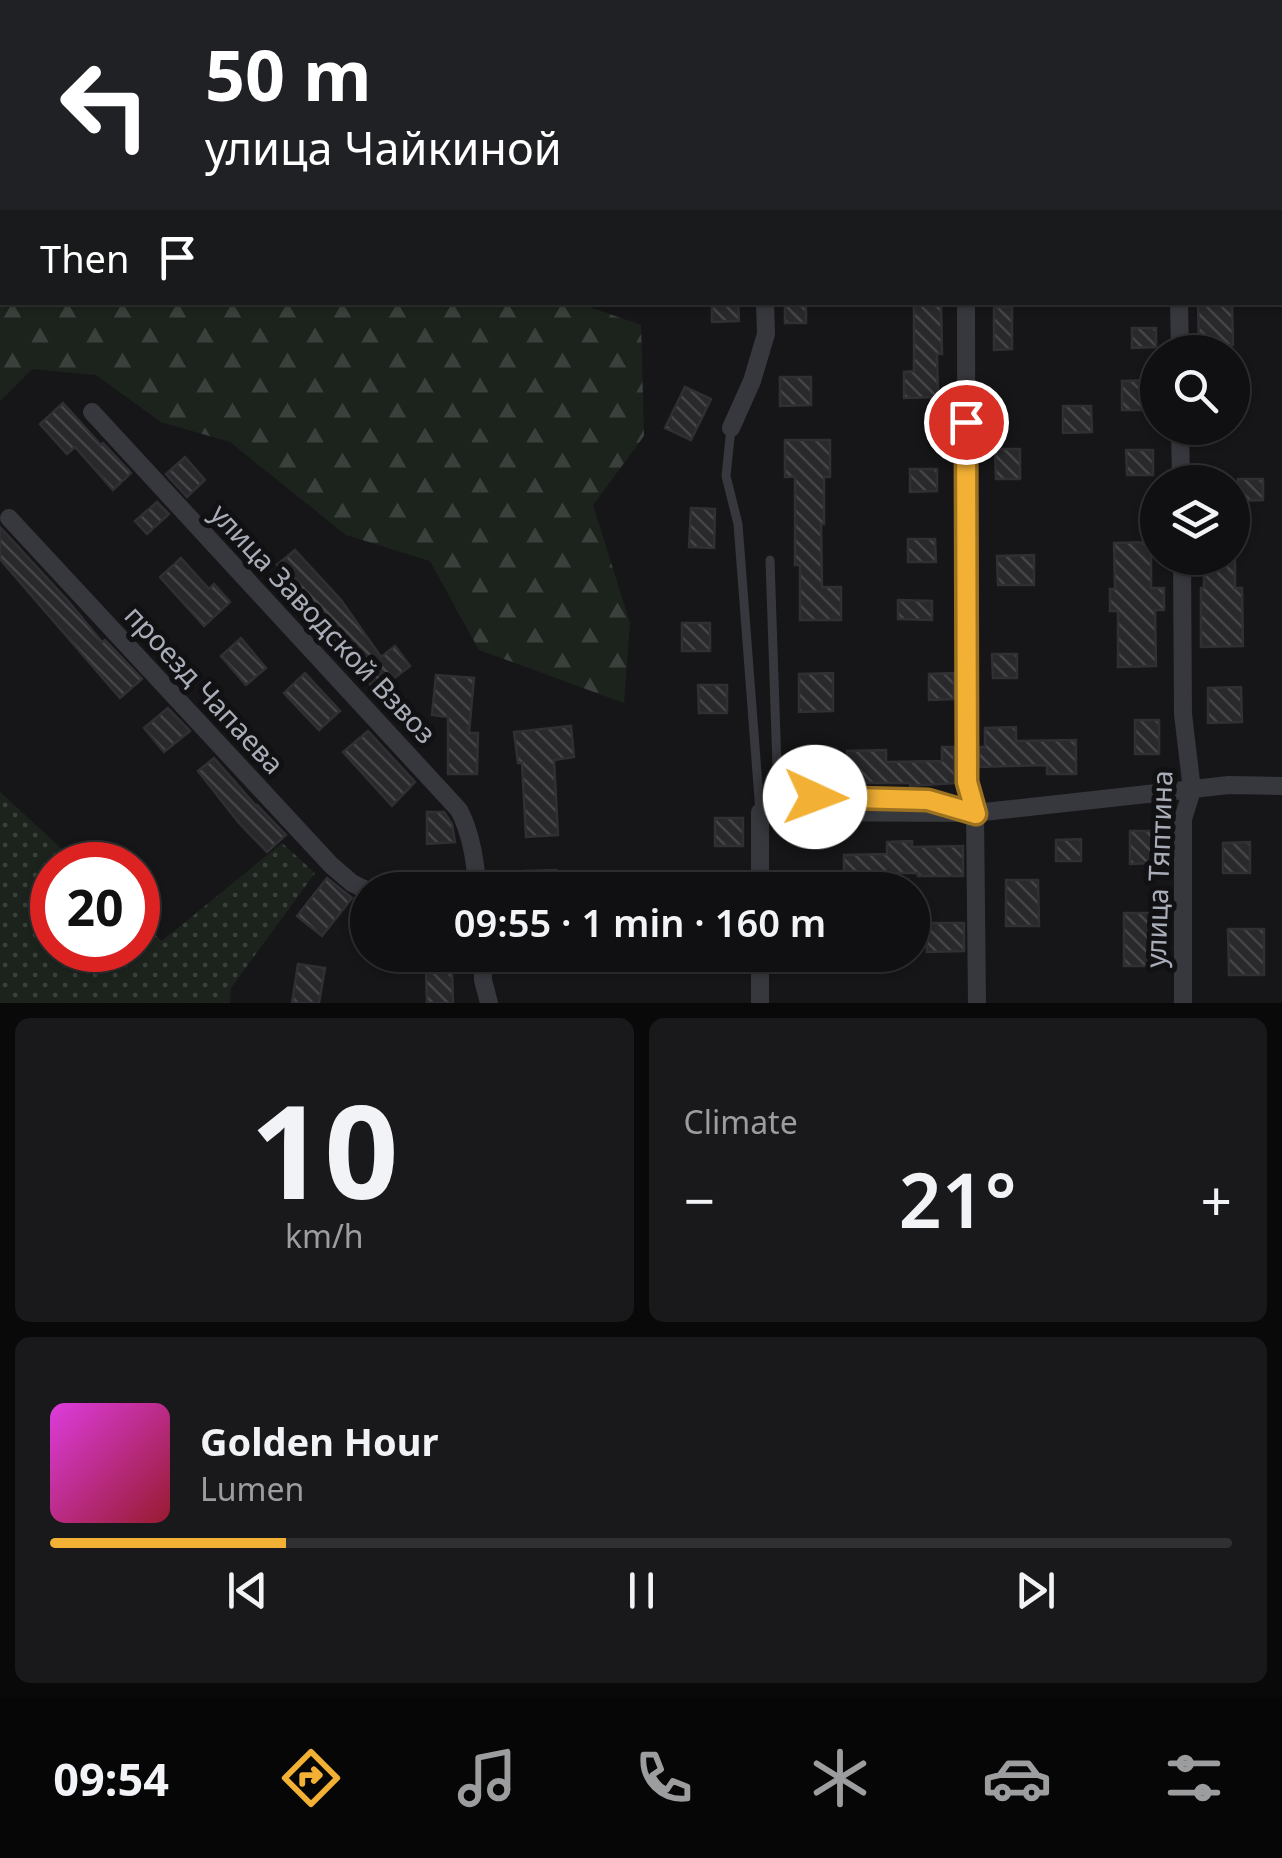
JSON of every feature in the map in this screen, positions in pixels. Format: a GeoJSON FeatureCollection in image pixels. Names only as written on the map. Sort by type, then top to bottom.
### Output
{"type":"FeatureCollection","features":[{"type":"Feature","properties":{"kind":"street"},"geometry":{"type":"LineString","coordinates":[[731,428],[752,381],[766,334],[765,305]]}},
{"type":"Feature","properties":{"kind":"street"},"geometry":{"type":"LineString","coordinates":[[966,305],[967,782],[976,814],[977,1003]]}},
{"type":"Feature","properties":{"kind":"street"},"geometry":{"type":"LineString","coordinates":[[1179,305],[1180,335]]}},
{"type":"Feature","properties":{"kind":"street","name":"улица Заводской Взвоз"},"geometry":{"type":"LineString","coordinates":[[92,412],[458,810],[468,828],[476,872]]}},
{"type":"Feature","properties":{"kind":"street","name":"проезд Чапаева"},"geometry":{"type":"LineString","coordinates":[[9,518],[331,866],[350,881]]}},
{"type":"Feature","properties":{"kind":"street","name":"улица Тяптина"},"geometry":{"type":"LineString","coordinates":[[1182,575],[1183,714],[1192,790],[1183,819],[1182,1003]]}},
{"type":"Feature","properties":{"kind":"street"},"geometry":{"type":"LineString","coordinates":[[760,872],[760,812],[976,814],[1229,785],[1282,786]]}},
{"type":"Feature","properties":{"kind":"street"},"geometry":{"type":"LineString","coordinates":[[483,972],[489,1003]]}},
{"type":"Feature","properties":{"kind":"street"},"geometry":{"type":"LineString","coordinates":[[760,972],[760,1003]]}},
{"type":"Feature","properties":{"kind":"lane"},"geometry":{"type":"LineString","coordinates":[[731,428],[726,476],[738,524],[760,812]]}},
{"type":"Feature","properties":{"kind":"lane"},"geometry":{"type":"LineString","coordinates":[[770,560],[778,796],[928,800],[976,814]]}},
{"type":"Feature","properties":{"kind":"green space"},"geometry":{"type":"Polygon","coordinates":[[[0,305],[584,305],[641,325],[644,436],[593,505],[630,623],[624,703],[479,650],[430,561],[346,535],[230,442],[161,422],[96,375],[32,369],[0,401],[0,305]]]}},
{"type":"Feature","properties":{"kind":"green space"},"geometry":{"type":"Polygon","coordinates":[[[0,792],[54,842],[30,842],[30,972],[160,972],[160,939],[282,843],[315,873],[231,988],[230,1003],[0,1003],[0,792]]]}},
{"type":"Feature","properties":{"kind":"building"},"geometry":{"type":"Polygon","coordinates":[[[712,305],[738,305],[739,321],[712,322],[712,305]]]}},
{"type":"Feature","properties":{"kind":"building"},"geometry":{"type":"Polygon","coordinates":[[[785,305],[806,305],[806,323],[785,323],[785,305]]]}},
{"type":"Feature","properties":{"kind":"building"},"geometry":{"type":"Polygon","coordinates":[[[914,305],[941,305],[938,397],[904,398],[904,372],[914,371],[914,305]]]}},
{"type":"Feature","properties":{"kind":"building"},"geometry":{"type":"Polygon","coordinates":[[[1198,305],[1232,305],[1233,335],[1199,335],[1198,305]]]}},
{"type":"Feature","properties":{"kind":"building"},"geometry":{"type":"Polygon","coordinates":[[[994,307],[1012,307],[1012,349],[994,350],[994,307]]]}},
{"type":"Feature","properties":{"kind":"building"},"geometry":{"type":"Polygon","coordinates":[[[1132,328],[1156,328],[1156,335],[1140,335],[1140,348],[1132,348],[1132,328]]]}},
{"type":"Feature","properties":{"kind":"building"},"geometry":{"type":"Polygon","coordinates":[[[780,377],[811,377],[811,405],[780,406],[780,377]]]}},
{"type":"Feature","properties":{"kind":"building"},"geometry":{"type":"Polygon","coordinates":[[[1140,380],[1140,410],[1122,410],[1122,381],[1140,380]]]}},
{"type":"Feature","properties":{"kind":"building"},"geometry":{"type":"Polygon","coordinates":[[[685,387],[711,399],[691,440],[665,428],[685,387]]]}},
{"type":"Feature","properties":{"kind":"building"},"geometry":{"type":"Polygon","coordinates":[[[63,403],[131,473],[113,490],[75,447],[67,454],[40,424],[63,403]]]}},
{"type":"Feature","properties":{"kind":"building"},"geometry":{"type":"Polygon","coordinates":[[[1063,406],[1091,406],[1092,432],[1063,433],[1063,406]]]}},
{"type":"Feature","properties":{"kind":"building"},"geometry":{"type":"Polygon","coordinates":[[[785,440],[830,440],[830,477],[824,477],[821,524],[822,587],[841,587],[841,620],[800,620],[800,565],[795,565],[795,477],[785,477],[785,440]]]}},
{"type":"Feature","properties":{"kind":"building"},"geometry":{"type":"Polygon","coordinates":[[[995,449],[1020,449],[1020,479],[996,479],[995,449]]]}},
{"type":"Feature","properties":{"kind":"building"},"geometry":{"type":"Polygon","coordinates":[[[1126,450],[1153,450],[1153,465],[1140,465],[1140,475],[1127,475],[1126,450]]]}},
{"type":"Feature","properties":{"kind":"building"},"geometry":{"type":"Polygon","coordinates":[[[185,457],[205,480],[187,497],[166,474],[185,457]]]}},
{"type":"Feature","properties":{"kind":"building"},"geometry":{"type":"Polygon","coordinates":[[[910,469],[937,469],[937,491],[910,492],[910,469]]]}},
{"type":"Feature","properties":{"kind":"building"},"geometry":{"type":"Polygon","coordinates":[[[1250,479],[1263,479],[1263,500],[1250,501],[1250,479]]]}},
{"type":"Feature","properties":{"kind":"building"},"geometry":{"type":"Polygon","coordinates":[[[157,502],[169,514],[147,534],[135,521],[157,502]]]}},
{"type":"Feature","properties":{"kind":"building"},"geometry":{"type":"Polygon","coordinates":[[[691,508],[715,509],[714,548],[689,547],[691,508]]]}},
{"type":"Feature","properties":{"kind":"building"},"geometry":{"type":"Polygon","coordinates":[[[0,527],[102,642],[105,640],[142,679],[120,698],[0,559],[0,527]]]}},
{"type":"Feature","properties":{"kind":"building"},"geometry":{"type":"Polygon","coordinates":[[[908,539],[935,539],[936,562],[908,562],[908,539]]]}},
{"type":"Feature","properties":{"kind":"building"},"geometry":{"type":"Polygon","coordinates":[[[1140,542],[1140,575],[1151,575],[1151,588],[1164,588],[1164,610],[1155,610],[1156,666],[1118,667],[1118,611],[1110,611],[1110,589],[1115,589],[1114,543],[1140,542]]]}},
{"type":"Feature","properties":{"kind":"building"},"geometry":{"type":"Polygon","coordinates":[[[295,550],[341,600],[381,657],[395,646],[410,666],[376,692],[277,565],[295,550]]]}},
{"type":"Feature","properties":{"kind":"building"},"geometry":{"type":"Polygon","coordinates":[[[1034,555],[1034,585],[998,585],[997,556],[1034,555]]]}},
{"type":"Feature","properties":{"kind":"building"},"geometry":{"type":"Polygon","coordinates":[[[181,558],[209,589],[214,584],[230,602],[204,626],[160,577],[181,558]]]}},
{"type":"Feature","properties":{"kind":"building"},"geometry":{"type":"Polygon","coordinates":[[[1204,575],[1235,575],[1235,588],[1242,588],[1243,646],[1201,647],[1204,575]]]}},
{"type":"Feature","properties":{"kind":"building"},"geometry":{"type":"Polygon","coordinates":[[[898,600],[932,601],[932,620],[898,619],[898,600]]]}},
{"type":"Feature","properties":{"kind":"building"},"geometry":{"type":"Polygon","coordinates":[[[682,623],[710,623],[710,651],[682,651],[682,623]]]}},
{"type":"Feature","properties":{"kind":"building"},"geometry":{"type":"Polygon","coordinates":[[[241,638],[266,668],[246,685],[221,656],[241,638]]]}},
{"type":"Feature","properties":{"kind":"building"},"geometry":{"type":"Polygon","coordinates":[[[992,654],[1017,654],[1017,678],[993,678],[992,654]]]}},
{"type":"Feature","properties":{"kind":"building"},"geometry":{"type":"Polygon","coordinates":[[[305,673],[340,711],[319,730],[284,693],[305,673]]]}},
{"type":"Feature","properties":{"kind":"building"},"geometry":{"type":"Polygon","coordinates":[[[833,673],[833,711],[799,712],[799,674],[833,673]]]}},
{"type":"Feature","properties":{"kind":"building"},"geometry":{"type":"Polygon","coordinates":[[[954,673],[954,699],[929,700],[929,674],[954,673]]]}},
{"type":"Feature","properties":{"kind":"building"},"geometry":{"type":"Polygon","coordinates":[[[436,675],[474,678],[469,733],[478,733],[477,774],[448,774],[448,717],[432,715],[436,675]]]}},
{"type":"Feature","properties":{"kind":"building"},"geometry":{"type":"Polygon","coordinates":[[[698,685],[727,685],[727,713],[699,713],[698,685]]]}},
{"type":"Feature","properties":{"kind":"building"},"geometry":{"type":"Polygon","coordinates":[[[1241,687],[1242,722],[1208,723],[1208,688],[1241,687]]]}},
{"type":"Feature","properties":{"kind":"building"},"geometry":{"type":"Polygon","coordinates":[[[168,708],[190,731],[164,752],[144,728],[168,708]]]}},
{"type":"Feature","properties":{"kind":"building"},"geometry":{"type":"Polygon","coordinates":[[[1135,720],[1159,720],[1159,754],[1135,754],[1135,720]]]}},
{"type":"Feature","properties":{"kind":"building"},"geometry":{"type":"Polygon","coordinates":[[[571,726],[574,757],[554,760],[558,835],[526,837],[522,763],[518,763],[514,732],[571,726]]]}},
{"type":"Feature","properties":{"kind":"building"},"geometry":{"type":"Polygon","coordinates":[[[1016,727],[1016,741],[1076,740],[1076,774],[1047,774],[1047,765],[979,767],[979,747],[985,747],[985,728],[1016,727]]]}},
{"type":"Feature","properties":{"kind":"building"},"geometry":{"type":"Polygon","coordinates":[[[368,731],[415,782],[392,806],[343,752],[368,731]]]}},
{"type":"Feature","properties":{"kind":"building"},"geometry":{"type":"Polygon","coordinates":[[[942,747],[954,747],[955,783],[791,783],[790,757],[847,756],[847,751],[886,750],[886,762],[942,761],[942,747]]]}},
{"type":"Feature","properties":{"kind":"building"},"geometry":{"type":"Polygon","coordinates":[[[214,758],[286,835],[267,852],[198,771],[214,758]]]}},
{"type":"Feature","properties":{"kind":"building"},"geometry":{"type":"Polygon","coordinates":[[[427,812],[444,812],[452,824],[455,842],[427,844],[427,812]]]}},
{"type":"Feature","properties":{"kind":"building"},"geometry":{"type":"Polygon","coordinates":[[[715,818],[743,818],[743,846],[715,846],[715,818]]]}},
{"type":"Feature","properties":{"kind":"building"},"geometry":{"type":"Polygon","coordinates":[[[1130,831],[1152,831],[1153,863],[1130,864],[1130,831]]]}},
{"type":"Feature","properties":{"kind":"building"},"geometry":{"type":"Polygon","coordinates":[[[1081,839],[1081,861],[1056,861],[1056,840],[1081,839]]]}},
{"type":"Feature","properties":{"kind":"building"},"geometry":{"type":"Polygon","coordinates":[[[912,841],[912,847],[963,846],[963,876],[844,872],[844,855],[887,854],[887,842],[912,841]]]}},
{"type":"Feature","properties":{"kind":"building"},"geometry":{"type":"Polygon","coordinates":[[[1250,842],[1250,873],[1223,873],[1223,843],[1250,842]]]}},
{"type":"Feature","properties":{"kind":"building"},"geometry":{"type":"Polygon","coordinates":[[[327,878],[350,896],[322,936],[297,916],[327,878]]]}},
{"type":"Feature","properties":{"kind":"building"},"geometry":{"type":"Polygon","coordinates":[[[1006,880],[1038,880],[1039,926],[1006,926],[1006,880]]]}},
{"type":"Feature","properties":{"kind":"building"},"geometry":{"type":"Polygon","coordinates":[[[1124,913],[1156,913],[1157,966],[1124,966],[1124,913]]]}},
{"type":"Feature","properties":{"kind":"building"},"geometry":{"type":"Polygon","coordinates":[[[930,923],[964,923],[964,951],[930,952],[930,923]]]}},
{"type":"Feature","properties":{"kind":"building"},"geometry":{"type":"Polygon","coordinates":[[[1228,929],[1264,929],[1264,975],[1229,975],[1228,929]]]}},
{"type":"Feature","properties":{"kind":"building"},"geometry":{"type":"Polygon","coordinates":[[[298,964],[325,968],[319,1003],[292,1003],[298,964]]]}},
{"type":"Feature","properties":{"kind":"building"},"geometry":{"type":"Polygon","coordinates":[[[426,972],[452,972],[453,1003],[427,1003],[426,972]]]}},
{"type":"Feature","properties":{"kind":"route"},"geometry":{"type":"LineString","coordinates":[[815,797],[928,800],[976,814],[967,782],[966,422]]}}]}
